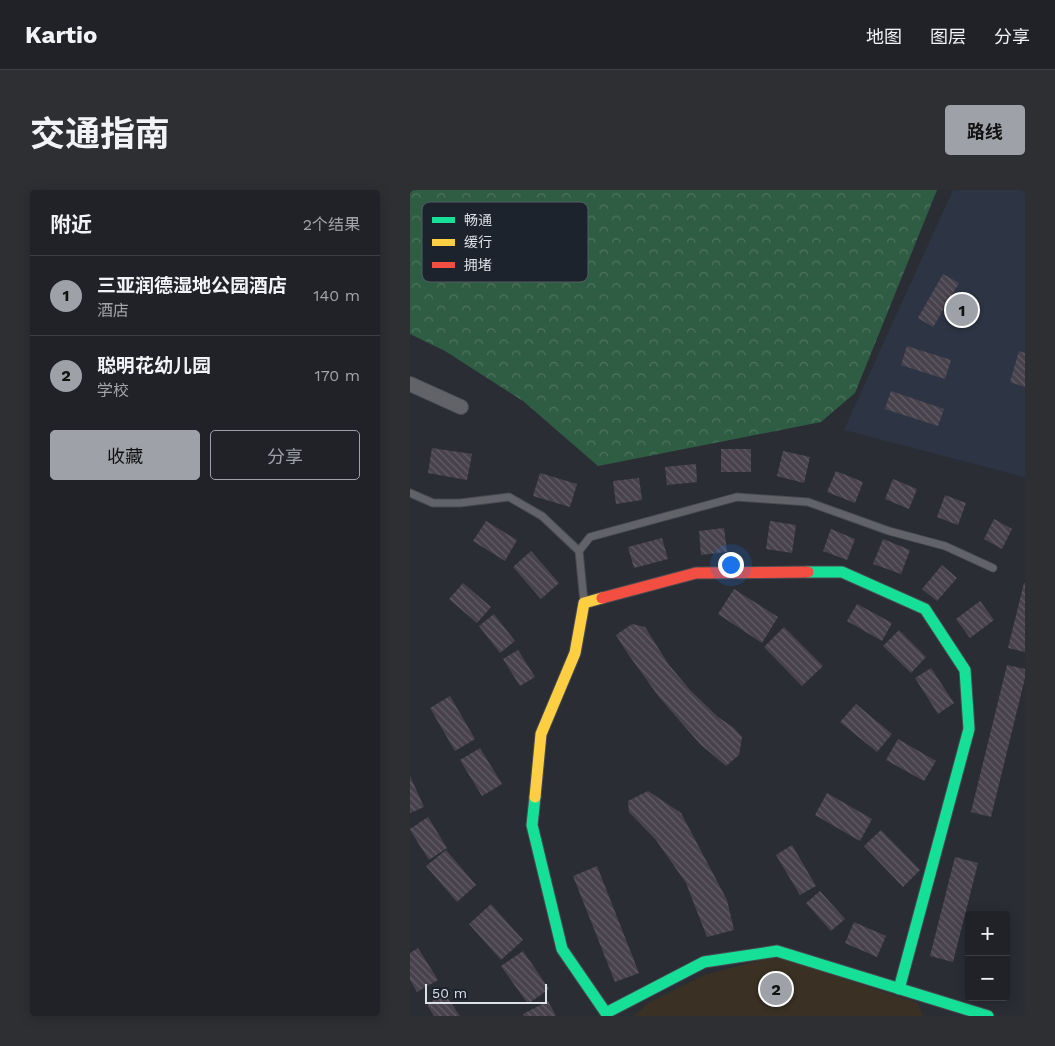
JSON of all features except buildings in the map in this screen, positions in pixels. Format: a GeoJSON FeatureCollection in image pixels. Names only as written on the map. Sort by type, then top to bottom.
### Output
{"type":"FeatureCollection","features":[{"type":"Feature","properties":{"kind":"street"},"geometry":{"type":"LineString","coordinates":[[410,384],[461,407]]}},
{"type":"Feature","properties":{"kind":"street"},"geometry":{"type":"LineString","coordinates":[[899,989],[969,729],[965,670],[925,609],[842,572],[696,573],[584,603],[575,654],[540,734],[532,825],[562,949],[605,1014],[704,962],[777,951],[899,989],[988,1016]]}},
{"type":"Feature","properties":{"kind":"lane"},"geometry":{"type":"LineString","coordinates":[[410,493],[433,502],[460,503],[509,497],[542,516],[579,552],[584,603]]}},
{"type":"Feature","properties":{"kind":"lane"},"geometry":{"type":"LineString","coordinates":[[579,552],[590,537],[737,497],[808,502],[889,530],[945,546],[993,568]]}},
{"type":"Feature","properties":{"kind":"shaded area"},"geometry":{"type":"Polygon","coordinates":[[[953,190],[1025,190],[1025,477],[844,430],[953,190]]]}},
{"type":"Feature","properties":{"kind":"shaded area"},"geometry":{"type":"Polygon","coordinates":[[[775,956],[918,1003],[923,1016],[634,1016],[648,1003],[705,975],[775,956]]]}},
{"type":"Feature","properties":{"kind":"green space"},"geometry":{"type":"Polygon","coordinates":[[[410,190],[937,190],[855,393],[821,422],[598,466],[523,401],[445,351],[410,334],[410,190]]]}},
{"type":"Feature","properties":{"kind":"traffic: fast"},"geometry":{"type":"LineString","coordinates":[[808,572],[842,572],[925,609],[965,670],[969,729],[899,989]]}},
{"type":"Feature","properties":{"kind":"traffic: fast"},"geometry":{"type":"LineString","coordinates":[[535,797],[532,825],[562,949],[606,1013],[704,962],[777,951],[988,1016]]}},
{"type":"Feature","properties":{"kind":"traffic: slow"},"geometry":{"type":"LineString","coordinates":[[535,797],[541,734],[575,653],[584,603],[602,598]]}},
{"type":"Feature","properties":{"kind":"traffic: jam"},"geometry":{"type":"LineString","coordinates":[[602,598],[696,573],[808,572]]}},
{"type":"Feature","properties":{"kind":"place","name":"三亚润德湿地公园酒店"},"geometry":{"type":"Point","coordinates":[962,310]}},
{"type":"Feature","properties":{"kind":"place","name":"聪明花幼儿园"},"geometry":{"type":"Point","coordinates":[776,989]}}]}
